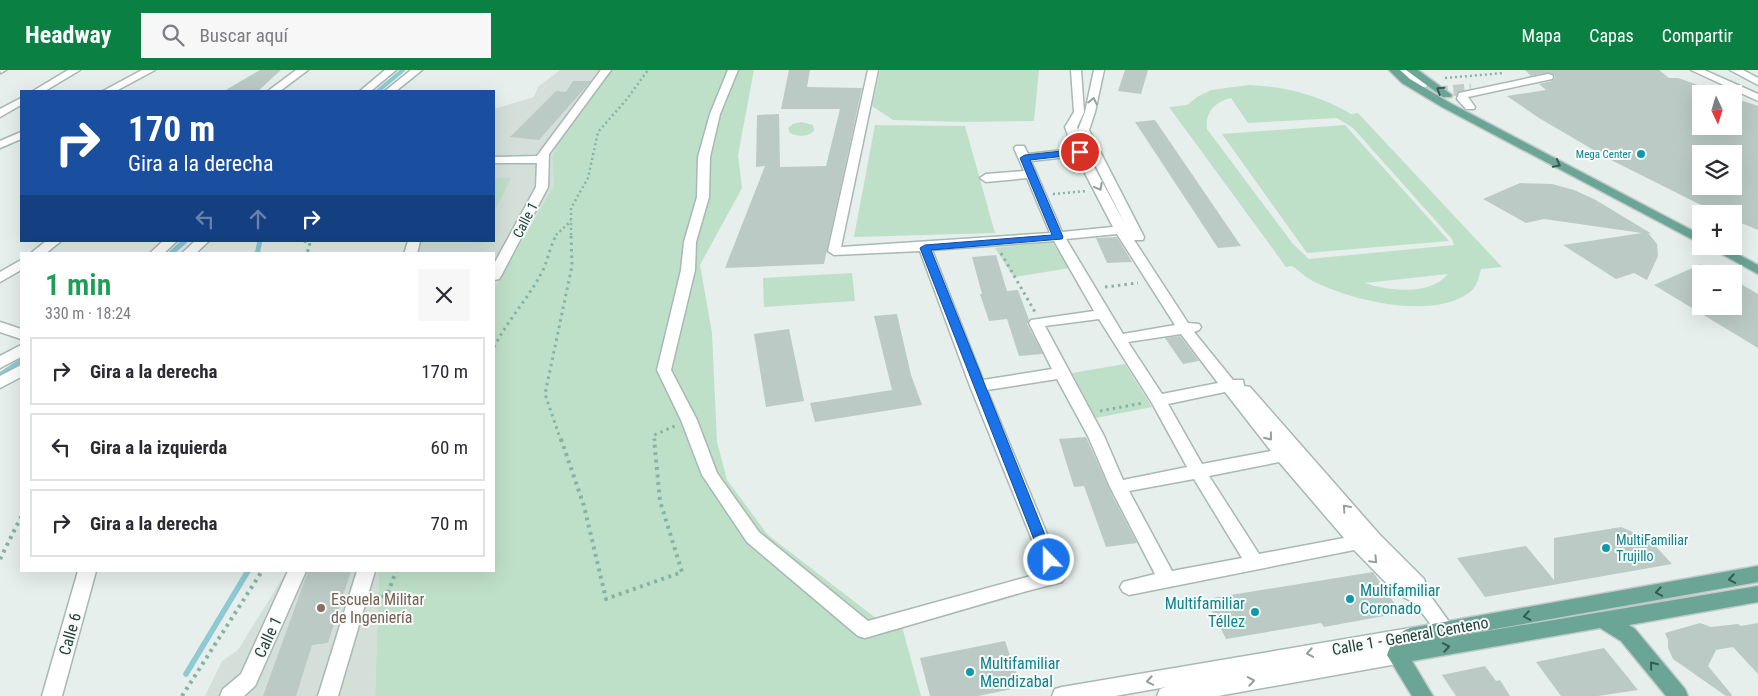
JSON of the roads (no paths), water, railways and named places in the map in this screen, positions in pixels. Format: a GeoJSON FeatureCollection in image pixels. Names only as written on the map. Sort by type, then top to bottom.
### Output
{"type":"FeatureCollection","features":[{"type":"Feature","properties":{"kind":"main road"},"geometry":{"type":"LineString","coordinates":[[1394,70],[1412,84],[1446,105],[1692,235]]}},
{"type":"Feature","properties":{"kind":"main road"},"geometry":{"type":"LineString","coordinates":[[1411,70],[1451,98],[1692,223]]}},
{"type":"Feature","properties":{"kind":"main road"},"geometry":{"type":"LineString","coordinates":[[1742,249],[1758,258]]}},
{"type":"Feature","properties":{"kind":"main road"},"geometry":{"type":"LineString","coordinates":[[1730,255],[1758,270]]}},
{"type":"Feature","properties":{"kind":"main road","name":"Calle 1 - General Centeno"},"geometry":{"type":"LineString","coordinates":[[1410,636],[1758,574]]}},
{"type":"Feature","properties":{"kind":"main road"},"geometry":{"type":"LineString","coordinates":[[1707,584],[1722,600]]}},
{"type":"Feature","properties":{"kind":"main road"},"geometry":{"type":"LineString","coordinates":[[1575,607],[1588,611],[1601,620],[1615,626],[1629,626],[1722,600],[1758,594]]}},
{"type":"Feature","properties":{"kind":"main road","name":"Calle 1 - General Centeno"},"geometry":{"type":"LineString","coordinates":[[1398,655],[1601,620]]}},
{"type":"Feature","properties":{"kind":"main road"},"geometry":{"type":"LineString","coordinates":[[1629,626],[1678,696]]}},
{"type":"Feature","properties":{"kind":"main road"},"geometry":{"type":"LineString","coordinates":[[1410,636],[1400,646],[1398,655],[1423,696]]}},
{"type":"Feature","properties":{"kind":"street"},"geometry":{"type":"LineString","coordinates":[[40,90],[75,70]]}},
{"type":"Feature","properties":{"kind":"street"},"geometry":{"type":"LineString","coordinates":[[110,90],[150,70]]}},
{"type":"Feature","properties":{"kind":"street"},"geometry":{"type":"LineString","coordinates":[[274,90],[302,70]]}},
{"type":"Feature","properties":{"kind":"street"},"geometry":{"type":"LineString","coordinates":[[366,90],[391,70]]}},
{"type":"Feature","properties":{"kind":"street"},"geometry":{"type":"LineString","coordinates":[[391,90],[416,70]]}},
{"type":"Feature","properties":{"kind":"street","name":"Calle 1"},"geometry":{"type":"LineString","coordinates":[[495,274],[542,187],[543,154],[606,70]]}},
{"type":"Feature","properties":{"kind":"street"},"geometry":{"type":"LineString","coordinates":[[733,70],[731,79],[715,114],[704,157],[703,197],[690,242],[688,270],[664,370],[689,420],[710,475],[753,537],[865,630],[1056,577],[978,386],[925,248]]}},
{"type":"Feature","properties":{"kind":"street"},"geometry":{"type":"LineString","coordinates":[[873,70],[834,251],[925,248],[1058,237],[1127,229]]}},
{"type":"Feature","properties":{"kind":"street"},"geometry":{"type":"LineString","coordinates":[[1076,70],[1079,112],[1071,127],[1080,152],[1100,190],[1190,327]]}},
{"type":"Feature","properties":{"kind":"street"},"geometry":{"type":"LineString","coordinates":[[1099,70],[1090,112],[1083,130],[1127,229],[1154,280],[1234,385],[1283,455],[1366,541]]}},
{"type":"Feature","properties":{"kind":"street"},"geometry":{"type":"LineString","coordinates":[[1403,70],[1422,85]]}},
{"type":"Feature","properties":{"kind":"street"},"geometry":{"type":"LineString","coordinates":[[1696,70],[1758,98]]}},
{"type":"Feature","properties":{"kind":"street"},"geometry":{"type":"LineString","coordinates":[[1736,70],[1758,82]]}},
{"type":"Feature","properties":{"kind":"street"},"geometry":{"type":"LineString","coordinates":[[1470,108],[1462,99],[1463,95],[1548,77]]}},
{"type":"Feature","properties":{"kind":"street"},"geometry":{"type":"LineString","coordinates":[[1471,89],[1514,81],[1536,81]]}},
{"type":"Feature","properties":{"kind":"street"},"geometry":{"type":"LineString","coordinates":[[0,114],[20,102]]}},
{"type":"Feature","properties":{"kind":"street"},"geometry":{"type":"LineString","coordinates":[[2,142],[20,135]]}},
{"type":"Feature","properties":{"kind":"street"},"geometry":{"type":"LineString","coordinates":[[1080,152],[1022,153],[1058,237],[1103,314],[1158,400],[1198,472],[1255,563]]}},
{"type":"Feature","properties":{"kind":"street"},"geometry":{"type":"LineString","coordinates":[[495,160],[544,160]]}},
{"type":"Feature","properties":{"kind":"street"},"geometry":{"type":"LineString","coordinates":[[986,178],[1032,174]]}},
{"type":"Feature","properties":{"kind":"street"},"geometry":{"type":"LineString","coordinates":[[39,252],[54,242]]}},
{"type":"Feature","properties":{"kind":"street"},"geometry":{"type":"LineString","coordinates":[[157,252],[170,242]]}},
{"type":"Feature","properties":{"kind":"street"},"geometry":{"type":"LineString","coordinates":[[189,252],[202,242]]}},
{"type":"Feature","properties":{"kind":"street"},"geometry":{"type":"LineString","coordinates":[[0,278],[20,265]]}},
{"type":"Feature","properties":{"kind":"street"},"geometry":{"type":"LineString","coordinates":[[1103,314],[1036,323],[1096,436],[1118,487],[1167,580]]}},
{"type":"Feature","properties":{"kind":"street"},"geometry":{"type":"LineString","coordinates":[[0,327],[20,334]]}},
{"type":"Feature","properties":{"kind":"street"},"geometry":{"type":"LineString","coordinates":[[1119,339],[1190,327]]}},
{"type":"Feature","properties":{"kind":"street"},"geometry":{"type":"LineString","coordinates":[[0,363],[20,351]]}},
{"type":"Feature","properties":{"kind":"street"},"geometry":{"type":"LineString","coordinates":[[0,383],[20,371]]}},
{"type":"Feature","properties":{"kind":"street"},"geometry":{"type":"LineString","coordinates":[[978,386],[1061,373]]}},
{"type":"Feature","properties":{"kind":"street"},"geometry":{"type":"LineString","coordinates":[[1158,400],[1234,385]]}},
{"type":"Feature","properties":{"kind":"street"},"geometry":{"type":"LineString","coordinates":[[1234,385],[1366,541],[1403,589],[1421,598],[1446,630]]}},
{"type":"Feature","properties":{"kind":"street"},"geometry":{"type":"LineString","coordinates":[[1118,487],[1283,455]]}},
{"type":"Feature","properties":{"kind":"street"},"geometry":{"type":"LineString","coordinates":[[1130,587],[1366,541]]}},
{"type":"Feature","properties":{"kind":"street","name":"Calle 6"},"geometry":{"type":"LineString","coordinates":[[52,696],[87,572]]}},
{"type":"Feature","properties":{"kind":"street","name":"Calle 1"},"geometry":{"type":"LineString","coordinates":[[230,696],[248,680],[297,572]]}},
{"type":"Feature","properties":{"kind":"street"},"geometry":{"type":"LineString","coordinates":[[328,696],[366,572]]}},
{"type":"Feature","properties":{"kind":"street","name":"Calle 1 - General Centeno"},"geometry":{"type":"LineString","coordinates":[[1167,696],[1201,686],[1410,636]]}},
{"type":"Feature","properties":{"kind":"street","name":"Calle 1 - General Centeno"},"geometry":{"type":"LineString","coordinates":[[1276,668],[1398,655]]}},
{"type":"Feature","properties":{"kind":"street","name":"Calle 1 - General Centeno"},"geometry":{"type":"LineString","coordinates":[[1062,696],[1201,686]]}},
{"type":"Feature","properties":{"kind":"waterway"},"geometry":{"type":"LineString","coordinates":[[379,90],[403,70]]}},
{"type":"Feature","properties":{"kind":"waterway"},"geometry":{"type":"LineString","coordinates":[[172,252],[184,242]]}},
{"type":"Feature","properties":{"kind":"waterway"},"geometry":{"type":"LineString","coordinates":[[257,252],[260,242]]}},
{"type":"Feature","properties":{"kind":"waterway"},"geometry":{"type":"LineString","coordinates":[[0,375],[20,362]]}},
{"type":"Feature","properties":{"kind":"waterway"},"geometry":{"type":"LineString","coordinates":[[186,674],[247,572]]}},
{"type":"Feature","properties":{"kind":"tunnel"},"geometry":{"type":"LineString","coordinates":[[1546,70],[1549,74],[1548,77]]}},
{"type":"Feature","properties":{"kind":"tunnel"},"geometry":{"type":"LineString","coordinates":[[1422,85],[1438,92],[1471,89]]}},
{"type":"Feature","properties":{"kind":"place","name":"Mega Center"},"geometry":{"type":"Point","coordinates":[1641,154]}},
{"type":"Feature","properties":{"kind":"place","name":"MultiFamiliar Trujillo"},"geometry":{"type":"Point","coordinates":[1606,548]}},
{"type":"Feature","properties":{"kind":"place","name":"Multifamiliar Coronado"},"geometry":{"type":"Point","coordinates":[1350,599]}},
{"type":"Feature","properties":{"kind":"place","name":"Escuela Militar de Ingeniería"},"geometry":{"type":"Point","coordinates":[321,608]}},
{"type":"Feature","properties":{"kind":"place","name":"Multifamiliar Téllez"},"geometry":{"type":"Point","coordinates":[1255,612]}},
{"type":"Feature","properties":{"kind":"place","name":"Multifamiliar Mendizabal"},"geometry":{"type":"Point","coordinates":[970,672]}}]}
